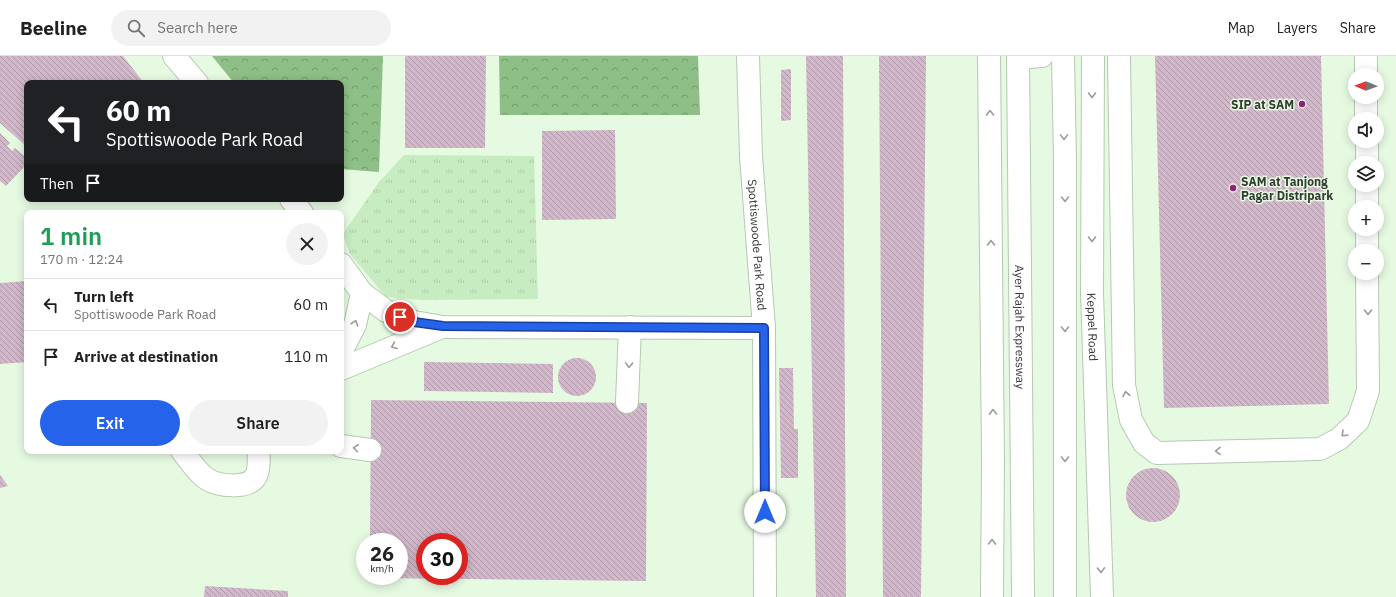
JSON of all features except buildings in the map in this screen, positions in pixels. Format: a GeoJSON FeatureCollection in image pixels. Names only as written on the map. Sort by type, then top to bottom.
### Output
{"type":"FeatureCollection","features":[{"type":"Feature","properties":{"kind":"main road"},"geometry":{"type":"LineString","coordinates":[[174,56],[194,80]]}},
{"type":"Feature","properties":{"kind":"main road","name":"Spottiswoode Park Road"},"geometry":{"type":"LineString","coordinates":[[344,268],[362,293],[386,311],[414,322],[443,326],[764,328],[751,156],[748,56]]}},
{"type":"Feature","properties":{"kind":"main road"},"geometry":{"type":"LineString","coordinates":[[989,56],[993,460],[992,597]]}},
{"type":"Feature","properties":{"kind":"main road","name":"Ayer Rajah Expressway"},"geometry":{"type":"LineString","coordinates":[[1018,56],[1023,597]]}},
{"type":"Feature","properties":{"kind":"main road"},"geometry":{"type":"LineString","coordinates":[[1027,56],[1042,56]]}},
{"type":"Feature","properties":{"kind":"main road"},"geometry":{"type":"LineString","coordinates":[[1063,56],[1065,597]]}},
{"type":"Feature","properties":{"kind":"main road","name":"Keppel Road"},"geometry":{"type":"LineString","coordinates":[[1093,56],[1092,293],[1102,597]]}},
{"type":"Feature","properties":{"kind":"main road"},"geometry":{"type":"LineString","coordinates":[[1119,56],[1124,385],[1131,420],[1144,443],[1157,453],[1320,449],[1339,439],[1358,421],[1368,391],[1367,280]]}},
{"type":"Feature","properties":{"kind":"main road"},"geometry":{"type":"LineString","coordinates":[[1366,56],[1366,68]]}},
{"type":"Feature","properties":{"kind":"main road"},"geometry":{"type":"LineString","coordinates":[[1009,597],[1020,148]]}},
{"type":"Feature","properties":{"kind":"main road"},"geometry":{"type":"LineString","coordinates":[[293,202],[300,210]]}},
{"type":"Feature","properties":{"kind":"main road"},"geometry":{"type":"LineString","coordinates":[[344,346],[355,325],[362,293]]}},
{"type":"Feature","properties":{"kind":"main road"},"geometry":{"type":"LineString","coordinates":[[1092,293],[1108,377],[1116,597]]}},
{"type":"Feature","properties":{"kind":"main road","name":"Spottiswoode Park Road"},"geometry":{"type":"LineString","coordinates":[[344,368],[443,326]]}},
{"type":"Feature","properties":{"kind":"main road"},"geometry":{"type":"LineString","coordinates":[[627,402],[630,327]]}},
{"type":"Feature","properties":{"kind":"main road"},"geometry":{"type":"LineString","coordinates":[[764,328],[765,597]]}},
{"type":"Feature","properties":{"kind":"main road"},"geometry":{"type":"LineString","coordinates":[[344,446],[370,450]]}},
{"type":"Feature","properties":{"kind":"main road"},"geometry":{"type":"LineString","coordinates":[[184,454],[200,473],[208,480],[226,486],[250,482],[256,476],[258,470],[259,454]]}},
{"type":"Feature","properties":{"kind":"green space"},"geometry":{"type":"Polygon","coordinates":[[[212,56],[383,56],[379,172],[344,169],[344,80],[232,80],[212,56]]]}},
{"type":"Feature","properties":{"kind":"green space"},"geometry":{"type":"Polygon","coordinates":[[[499,56],[698,56],[700,115],[500,115],[499,56]]]}},
{"type":"Feature","properties":{"kind":"green space"},"geometry":{"type":"Polygon","coordinates":[[[404,155],[534,156],[538,299],[422,300],[386,297],[350,254],[344,237],[344,233],[379,182],[404,155]]]}},
{"type":"Feature","properties":{"kind":"place","name":"SIP at SAM"},"geometry":{"type":"Point","coordinates":[1302,104]}},
{"type":"Feature","properties":{"kind":"place","name":"SAM at Tanjong Pagar Distripark"},"geometry":{"type":"Point","coordinates":[1233,188]}},
{"type":"Feature","properties":{"kind":"route"},"geometry":{"type":"LineString","coordinates":[[400,317],[414,322],[443,326],[764,328],[765,512]]}}]}
